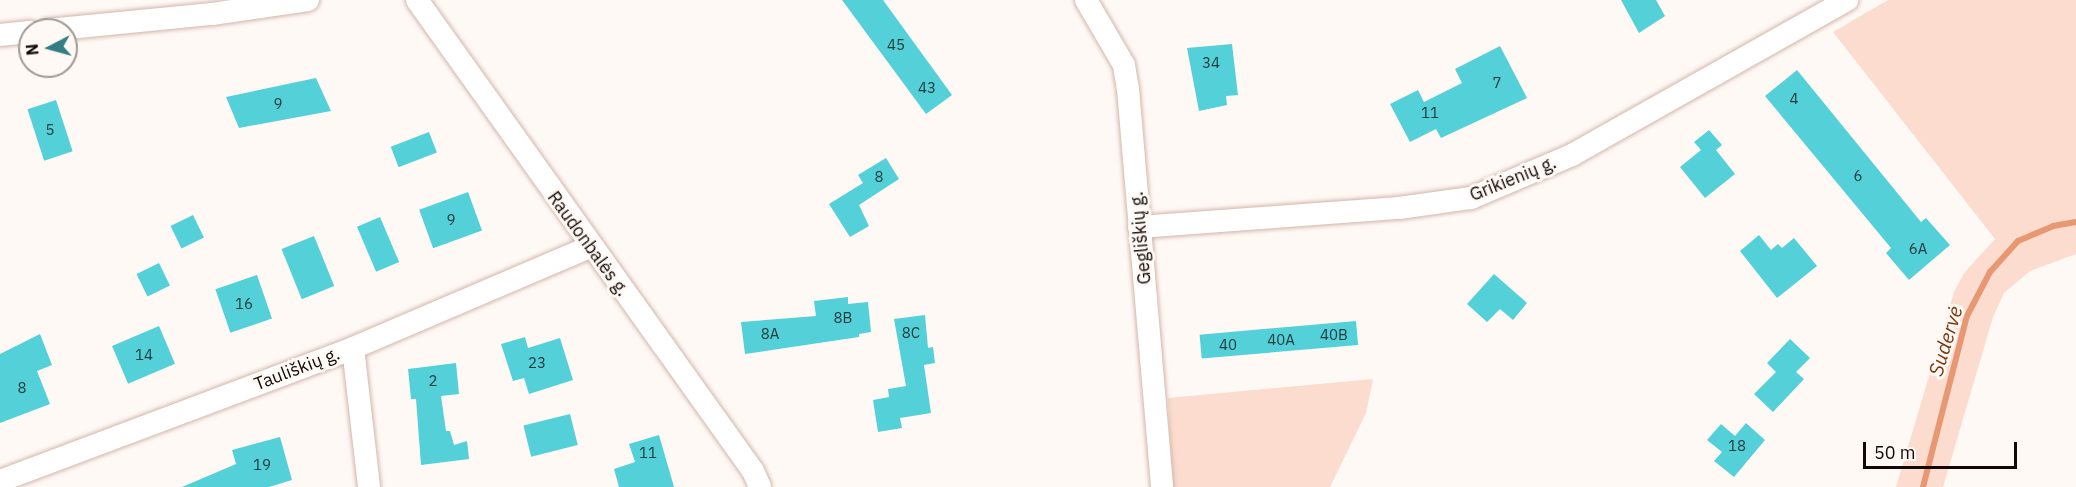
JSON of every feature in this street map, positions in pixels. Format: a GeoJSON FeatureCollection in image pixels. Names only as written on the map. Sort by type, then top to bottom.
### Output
{"type":"FeatureCollection","features":[{"type":"Feature","properties":{"kind":"street"},"geometry":{"type":"LineString","coordinates":[[78,27],[212,14],[308,0]]}},
{"type":"Feature","properties":{"kind":"street","name":"Raudonbalės g."},"geometry":{"type":"LineString","coordinates":[[417,0],[590,248],[753,471],[760,487]]}},
{"type":"Feature","properties":{"kind":"street","name":"Gegliškių g."},"geometry":{"type":"LineString","coordinates":[[1086,0],[1124,65],[1162,487]]}},
{"type":"Feature","properties":{"kind":"street","name":"Grikienių g."},"geometry":{"type":"LineString","coordinates":[[1139,227],[1399,208],[1471,198],[1572,155],[1846,0]]}},
{"type":"Feature","properties":{"kind":"street"},"geometry":{"type":"LineString","coordinates":[[0,34],[18,33]]}},
{"type":"Feature","properties":{"kind":"street","name":"Tauliškių g."},"geometry":{"type":"LineString","coordinates":[[0,481],[354,348],[590,248]]}},
{"type":"Feature","properties":{"kind":"street"},"geometry":{"type":"LineString","coordinates":[[354,348],[369,487]]}},
{"type":"Feature","properties":{"kind":"shaded area"},"geometry":{"type":"Polygon","coordinates":[[[1888,0],[2076,0],[2076,254],[2030,271],[2004,293],[1993,317],[1943,487],[1896,487],[1954,292],[1964,273],[1995,239],[1833,32],[1888,0]]]}},
{"type":"Feature","properties":{"kind":"shaded area"},"geometry":{"type":"Polygon","coordinates":[[[1373,379],[1366,413],[1330,487],[1172,487],[1168,398],[1373,379]]]}},
{"type":"Feature","properties":{"kind":"building"},"geometry":{"type":"Polygon","coordinates":[[[842,0],[883,0],[952,95],[926,114],[842,0]]]}},
{"type":"Feature","properties":{"kind":"building"},"geometry":{"type":"Polygon","coordinates":[[[1621,0],[1656,0],[1665,16],[1639,33],[1621,0]]]}},
{"type":"Feature","properties":{"kind":"building"},"geometry":{"type":"Polygon","coordinates":[[[1232,44],[1238,95],[1226,96],[1227,105],[1199,111],[1187,48],[1232,44]]]}},
{"type":"Feature","properties":{"kind":"building"},"geometry":{"type":"Polygon","coordinates":[[[1500,46],[1527,98],[1441,138],[1436,129],[1410,142],[1390,104],[1418,90],[1424,102],[1462,83],[1455,69],[1500,46]]]}},
{"type":"Feature","properties":{"kind":"building"},"geometry":{"type":"Polygon","coordinates":[[[1797,70],[1921,222],[1926,218],[1950,245],[1909,280],[1886,253],[1891,248],[1765,96],[1797,70]]]}},
{"type":"Feature","properties":{"kind":"building"},"geometry":{"type":"Polygon","coordinates":[[[316,78],[331,111],[239,128],[226,97],[316,78]]]}},
{"type":"Feature","properties":{"kind":"building"},"geometry":{"type":"Polygon","coordinates":[[[56,100],[73,151],[44,161],[27,109],[56,100]]]}},
{"type":"Feature","properties":{"kind":"building"},"geometry":{"type":"Polygon","coordinates":[[[1709,130],[1722,145],[1716,150],[1735,174],[1705,198],[1680,167],[1701,150],[1694,142],[1709,130]]]}},
{"type":"Feature","properties":{"kind":"building"},"geometry":{"type":"Polygon","coordinates":[[[429,132],[437,153],[399,167],[391,147],[429,132]]]}},
{"type":"Feature","properties":{"kind":"building"},"geometry":{"type":"Polygon","coordinates":[[[886,158],[899,179],[859,205],[869,226],[850,237],[829,204],[863,183],[858,175],[886,158]]]}},
{"type":"Feature","properties":{"kind":"building"},"geometry":{"type":"Polygon","coordinates":[[[468,192],[482,231],[433,248],[419,210],[468,192]]]}},
{"type":"Feature","properties":{"kind":"building"},"geometry":{"type":"Polygon","coordinates":[[[193,215],[204,237],[181,248],[171,226],[193,215]]]}},
{"type":"Feature","properties":{"kind":"building"},"geometry":{"type":"Polygon","coordinates":[[[380,217],[399,262],[376,272],[357,227],[380,217]]]}},
{"type":"Feature","properties":{"kind":"building"},"geometry":{"type":"Polygon","coordinates":[[[1759,235],[1771,250],[1778,244],[1782,248],[1794,238],[1817,266],[1777,298],[1740,251],[1759,235]]]}},
{"type":"Feature","properties":{"kind":"building"},"geometry":{"type":"Polygon","coordinates":[[[314,236],[334,286],[302,299],[282,249],[314,236]]]}},
{"type":"Feature","properties":{"kind":"building"},"geometry":{"type":"Polygon","coordinates":[[[159,263],[170,285],[147,296],[137,274],[159,263]]]}},
{"type":"Feature","properties":{"kind":"building"},"geometry":{"type":"Polygon","coordinates":[[[1494,274],[1527,303],[1513,320],[1500,309],[1487,322],[1467,304],[1494,274]]]}},
{"type":"Feature","properties":{"kind":"building"},"geometry":{"type":"Polygon","coordinates":[[[257,275],[272,318],[230,333],[215,289],[257,275]]]}},
{"type":"Feature","properties":{"kind":"building"},"geometry":{"type":"Polygon","coordinates":[[[848,297],[848,304],[868,302],[871,332],[859,334],[859,337],[745,354],[741,322],[816,316],[814,301],[848,297]]]}},
{"type":"Feature","properties":{"kind":"building"},"geometry":{"type":"Polygon","coordinates":[[[925,315],[928,348],[933,347],[935,363],[924,365],[931,413],[900,418],[902,428],[878,432],[873,400],[889,397],[888,389],[906,386],[894,319],[925,315]]]}},
{"type":"Feature","properties":{"kind":"building"},"geometry":{"type":"Polygon","coordinates":[[[1356,321],[1358,345],[1202,359],[1200,335],[1356,321]]]}},
{"type":"Feature","properties":{"kind":"building"},"geometry":{"type":"Polygon","coordinates":[[[159,326],[175,364],[128,384],[112,346],[159,326]]]}},
{"type":"Feature","properties":{"kind":"building"},"geometry":{"type":"Polygon","coordinates":[[[40,334],[52,365],[37,371],[50,404],[0,423],[0,354],[40,334]]]}},
{"type":"Feature","properties":{"kind":"building"},"geometry":{"type":"Polygon","coordinates":[[[525,337],[528,348],[560,338],[573,380],[529,394],[524,378],[513,381],[501,344],[525,337]]]}},
{"type":"Feature","properties":{"kind":"building"},"geometry":{"type":"Polygon","coordinates":[[[1790,339],[1810,358],[1796,372],[1804,379],[1773,412],[1754,394],[1776,372],[1767,363],[1790,339]]]}},
{"type":"Feature","properties":{"kind":"building"},"geometry":{"type":"Polygon","coordinates":[[[456,363],[459,394],[441,396],[446,431],[450,431],[454,445],[467,441],[469,459],[421,465],[416,399],[411,399],[408,369],[456,363]]]}},
{"type":"Feature","properties":{"kind":"building"},"geometry":{"type":"Polygon","coordinates":[[[570,414],[578,445],[531,457],[523,426],[570,414]]]}},
{"type":"Feature","properties":{"kind":"building"},"geometry":{"type":"Polygon","coordinates":[[[1746,423],[1765,440],[1734,477],[1714,461],[1722,452],[1707,440],[1721,424],[1735,436],[1746,423]]]}},
{"type":"Feature","properties":{"kind":"building"},"geometry":{"type":"Polygon","coordinates":[[[659,435],[674,487],[619,487],[614,469],[635,462],[629,444],[659,435]]]}},
{"type":"Feature","properties":{"kind":"building"},"geometry":{"type":"Polygon","coordinates":[[[280,437],[292,480],[269,487],[182,487],[236,464],[232,450],[280,437]]]}},
{"type":"Feature","properties":{"kind":"waterway","name":"Sudervė"},"geometry":{"type":"LineString","coordinates":[[1923,487],[1967,316],[1990,272],[2018,241],[2053,226],[2076,222]]}}]}
